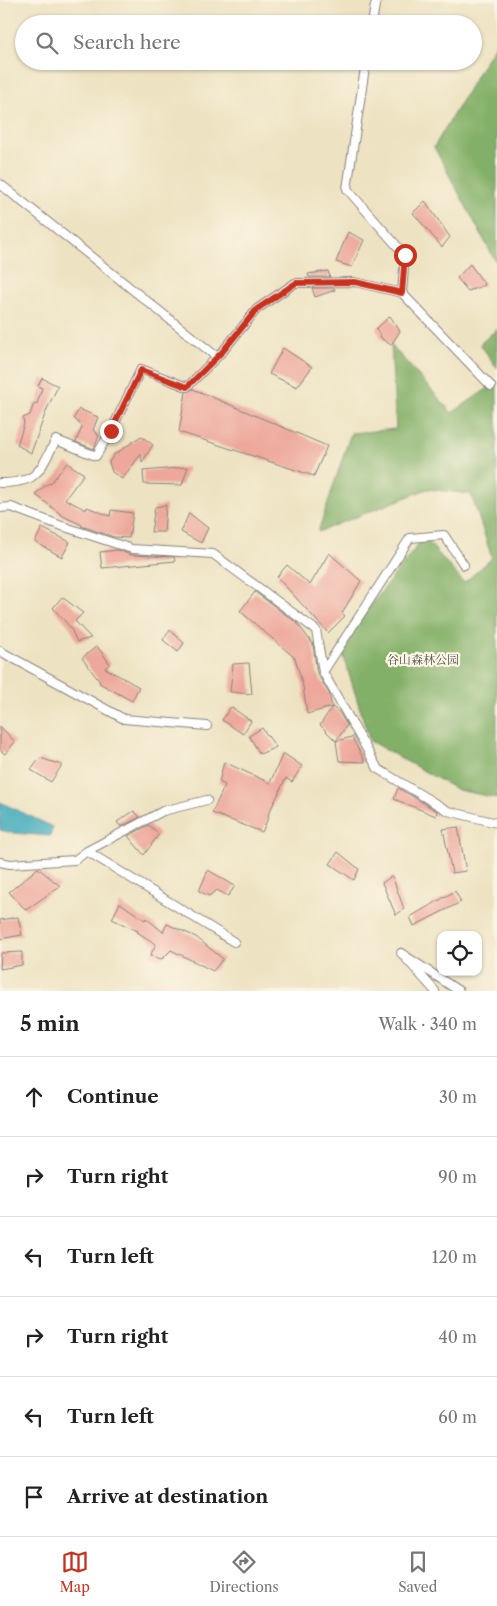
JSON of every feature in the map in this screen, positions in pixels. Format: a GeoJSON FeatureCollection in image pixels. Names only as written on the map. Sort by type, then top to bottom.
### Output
{"type":"FeatureCollection","features":[{"type":"Feature","properties":{"kind":"street"},"geometry":{"type":"LineString","coordinates":[[373,15],[378,0]]}},
{"type":"Feature","properties":{"kind":"street"},"geometry":{"type":"LineString","coordinates":[[365,70],[347,189],[405,255],[402,293]]}},
{"type":"Feature","properties":{"kind":"street"},"geometry":{"type":"LineString","coordinates":[[0,184],[217,357]]}},
{"type":"Feature","properties":{"kind":"street"},"geometry":{"type":"LineString","coordinates":[[0,483],[19,483],[37,474],[56,440],[96,456],[111,431],[141,370],[187,387],[217,357],[257,309],[296,283],[355,282],[402,293],[490,386]]}},
{"type":"Feature","properties":{"kind":"street"},"geometry":{"type":"LineString","coordinates":[[0,508],[11,507],[132,549],[213,554],[316,630],[324,672],[378,769],[448,811],[497,823]]}},
{"type":"Feature","properties":{"kind":"street"},"geometry":{"type":"LineString","coordinates":[[324,672],[410,538],[444,535],[464,565]]}},
{"type":"Feature","properties":{"kind":"street"},"geometry":{"type":"LineString","coordinates":[[0,651],[124,719],[207,726]]}},
{"type":"Feature","properties":{"kind":"street"},"geometry":{"type":"LineString","coordinates":[[0,862],[10,864],[75,860],[87,851],[163,811],[207,800]]}},
{"type":"Feature","properties":{"kind":"street"},"geometry":{"type":"LineString","coordinates":[[87,851],[234,942]]}},
{"type":"Feature","properties":{"kind":"street"},"geometry":{"type":"LineString","coordinates":[[435,991],[401,953],[459,991]]}},
{"type":"Feature","properties":{"kind":"green space"},"geometry":{"type":"Polygon","coordinates":[[[497,41],[497,264],[434,147],[480,70],[482,70],[482,66],[497,41]]]}},
{"type":"Feature","properties":{"kind":"green space"},"geometry":{"type":"Polygon","coordinates":[[[497,329],[497,368],[480,344],[497,329]]]}},
{"type":"Feature","properties":{"kind":"green space","name":"谷山森林公园"},"geometry":{"type":"Polygon","coordinates":[[[391,345],[452,413],[497,382],[497,798],[458,790],[370,741],[340,645],[424,537],[464,583],[492,558],[471,494],[427,489],[318,532],[351,433],[396,429],[391,345]]]}},
{"type":"Feature","properties":{"kind":"water"},"geometry":{"type":"Polygon","coordinates":[[[0,802],[53,827],[50,836],[0,830],[0,802]]]}},
{"type":"Feature","properties":{"kind":"building"},"geometry":{"type":"Polygon","coordinates":[[[425,201],[450,237],[442,247],[413,213],[425,201]]]}},
{"type":"Feature","properties":{"kind":"building"},"geometry":{"type":"Polygon","coordinates":[[[348,232],[364,240],[352,267],[336,262],[348,232]]]}},
{"type":"Feature","properties":{"kind":"building"},"geometry":{"type":"Polygon","coordinates":[[[470,264],[485,285],[468,291],[457,278],[470,264]]]}},
{"type":"Feature","properties":{"kind":"building"},"geometry":{"type":"Polygon","coordinates":[[[328,271],[330,277],[309,277],[308,274],[328,271]]]}},
{"type":"Feature","properties":{"kind":"building"},"geometry":{"type":"Polygon","coordinates":[[[312,288],[334,288],[335,290],[315,297],[312,288]]]}},
{"type":"Feature","properties":{"kind":"building"},"geometry":{"type":"Polygon","coordinates":[[[390,316],[400,331],[391,345],[382,339],[376,329],[390,316]]]}},
{"type":"Feature","properties":{"kind":"building"},"geometry":{"type":"Polygon","coordinates":[[[283,348],[312,367],[297,387],[269,374],[283,348]]]}},
{"type":"Feature","properties":{"kind":"building"},"geometry":{"type":"Polygon","coordinates":[[[42,378],[58,386],[47,409],[31,453],[17,445],[24,424],[23,418],[30,415],[34,403],[37,404],[42,388],[38,386],[42,378]]]}},
{"type":"Feature","properties":{"kind":"building"},"geometry":{"type":"Polygon","coordinates":[[[193,389],[327,446],[314,476],[179,432],[186,392],[193,389]]]}},
{"type":"Feature","properties":{"kind":"building"},"geometry":{"type":"Polygon","coordinates":[[[79,409],[98,417],[93,430],[99,436],[94,449],[76,442],[82,427],[74,418],[79,409]]]}},
{"type":"Feature","properties":{"kind":"building"},"geometry":{"type":"Polygon","coordinates":[[[141,436],[153,445],[142,462],[141,454],[122,479],[112,472],[109,462],[114,455],[141,436]]]}},
{"type":"Feature","properties":{"kind":"building"},"geometry":{"type":"Polygon","coordinates":[[[67,463],[84,474],[65,499],[86,510],[87,507],[110,516],[111,510],[133,513],[129,538],[114,537],[81,526],[63,516],[35,494],[50,484],[67,463]]]}},
{"type":"Feature","properties":{"kind":"building"},"geometry":{"type":"Polygon","coordinates":[[[188,467],[182,485],[144,484],[143,471],[188,467]]]}},
{"type":"Feature","properties":{"kind":"building"},"geometry":{"type":"Polygon","coordinates":[[[166,505],[164,532],[151,532],[155,507],[166,505]]]}},
{"type":"Feature","properties":{"kind":"building"},"geometry":{"type":"Polygon","coordinates":[[[189,513],[208,528],[201,543],[181,532],[189,513]]]}},
{"type":"Feature","properties":{"kind":"building"},"geometry":{"type":"Polygon","coordinates":[[[42,528],[70,542],[62,557],[35,542],[42,528]]]}},
{"type":"Feature","properties":{"kind":"building"},"geometry":{"type":"Polygon","coordinates":[[[118,550],[131,555],[174,557],[175,561],[102,568],[100,552],[118,550]]]}},
{"type":"Feature","properties":{"kind":"building"},"geometry":{"type":"Polygon","coordinates":[[[329,553],[361,581],[342,613],[345,616],[328,633],[277,577],[287,565],[310,585],[329,553]]]}},
{"type":"Feature","properties":{"kind":"building"},"geometry":{"type":"Polygon","coordinates":[[[255,592],[297,623],[313,644],[317,673],[329,693],[332,707],[307,714],[303,686],[295,658],[240,611],[255,592]]]}},
{"type":"Feature","properties":{"kind":"building"},"geometry":{"type":"Polygon","coordinates":[[[62,597],[83,613],[75,621],[91,638],[77,642],[70,627],[53,608],[62,597]]]}},
{"type":"Feature","properties":{"kind":"building"},"geometry":{"type":"Polygon","coordinates":[[[170,630],[184,643],[178,652],[163,640],[170,630]]]}},
{"type":"Feature","properties":{"kind":"building"},"geometry":{"type":"Polygon","coordinates":[[[97,646],[110,664],[105,668],[139,687],[132,701],[99,683],[82,658],[97,646]]]}},
{"type":"Feature","properties":{"kind":"building"},"geometry":{"type":"Polygon","coordinates":[[[249,663],[252,694],[230,692],[233,664],[249,663]]]}},
{"type":"Feature","properties":{"kind":"building"},"geometry":{"type":"Polygon","coordinates":[[[231,707],[251,721],[243,734],[222,720],[231,707]]]}},
{"type":"Feature","properties":{"kind":"building"},"geometry":{"type":"Polygon","coordinates":[[[332,707],[339,712],[347,725],[336,741],[320,725],[332,707]]]}},
{"type":"Feature","properties":{"kind":"building"},"geometry":{"type":"Polygon","coordinates":[[[0,726],[15,742],[5,754],[0,750],[0,726]]]}},
{"type":"Feature","properties":{"kind":"building"},"geometry":{"type":"Polygon","coordinates":[[[262,728],[276,747],[260,754],[249,736],[262,728]]]}},
{"type":"Feature","properties":{"kind":"building"},"geometry":{"type":"Polygon","coordinates":[[[352,737],[365,762],[339,761],[336,741],[352,737]]]}},
{"type":"Feature","properties":{"kind":"building"},"geometry":{"type":"Polygon","coordinates":[[[283,753],[302,766],[292,782],[286,778],[262,832],[212,813],[225,785],[219,782],[224,762],[270,783],[283,753]]]}},
{"type":"Feature","properties":{"kind":"building"},"geometry":{"type":"Polygon","coordinates":[[[40,758],[62,765],[51,782],[31,770],[40,758]]]}},
{"type":"Feature","properties":{"kind":"building"},"geometry":{"type":"Polygon","coordinates":[[[398,788],[437,811],[436,816],[394,799],[398,788]]]}},
{"type":"Feature","properties":{"kind":"building"},"geometry":{"type":"Polygon","coordinates":[[[134,811],[140,817],[121,827],[117,822],[134,811]]]}},
{"type":"Feature","properties":{"kind":"building"},"geometry":{"type":"Polygon","coordinates":[[[149,825],[159,834],[144,855],[128,836],[149,825]]]}},
{"type":"Feature","properties":{"kind":"building"},"geometry":{"type":"Polygon","coordinates":[[[458,827],[466,871],[452,873],[443,829],[458,827]]]}},
{"type":"Feature","properties":{"kind":"building"},"geometry":{"type":"Polygon","coordinates":[[[338,852],[359,869],[354,880],[330,864],[338,852]]]}},
{"type":"Feature","properties":{"kind":"building"},"geometry":{"type":"Polygon","coordinates":[[[38,868],[60,886],[26,910],[9,892],[38,868]]]}},
{"type":"Feature","properties":{"kind":"building"},"geometry":{"type":"Polygon","coordinates":[[[208,870],[235,886],[228,896],[217,890],[209,896],[199,891],[208,870]]]}},
{"type":"Feature","properties":{"kind":"building"},"geometry":{"type":"Polygon","coordinates":[[[392,876],[404,909],[396,915],[382,883],[392,876]]]}},
{"type":"Feature","properties":{"kind":"building"},"geometry":{"type":"Polygon","coordinates":[[[455,891],[461,902],[414,926],[410,917],[455,891]]]}},
{"type":"Feature","properties":{"kind":"building"},"geometry":{"type":"Polygon","coordinates":[[[120,903],[145,920],[146,918],[163,932],[167,924],[196,937],[223,959],[213,971],[171,950],[162,959],[150,956],[156,944],[138,931],[112,919],[120,903]]]}},
{"type":"Feature","properties":{"kind":"building"},"geometry":{"type":"Polygon","coordinates":[[[18,917],[22,935],[0,939],[0,920],[18,917]]]}},
{"type":"Feature","properties":{"kind":"building"},"geometry":{"type":"Polygon","coordinates":[[[22,952],[22,965],[0,969],[1,953],[22,952]]]}},
{"type":"Feature","properties":{"kind":"route"},"geometry":{"type":"LineString","coordinates":[[111,431],[141,370],[187,387],[223,351],[257,309],[296,283],[355,282],[402,293],[405,255]]}}]}
